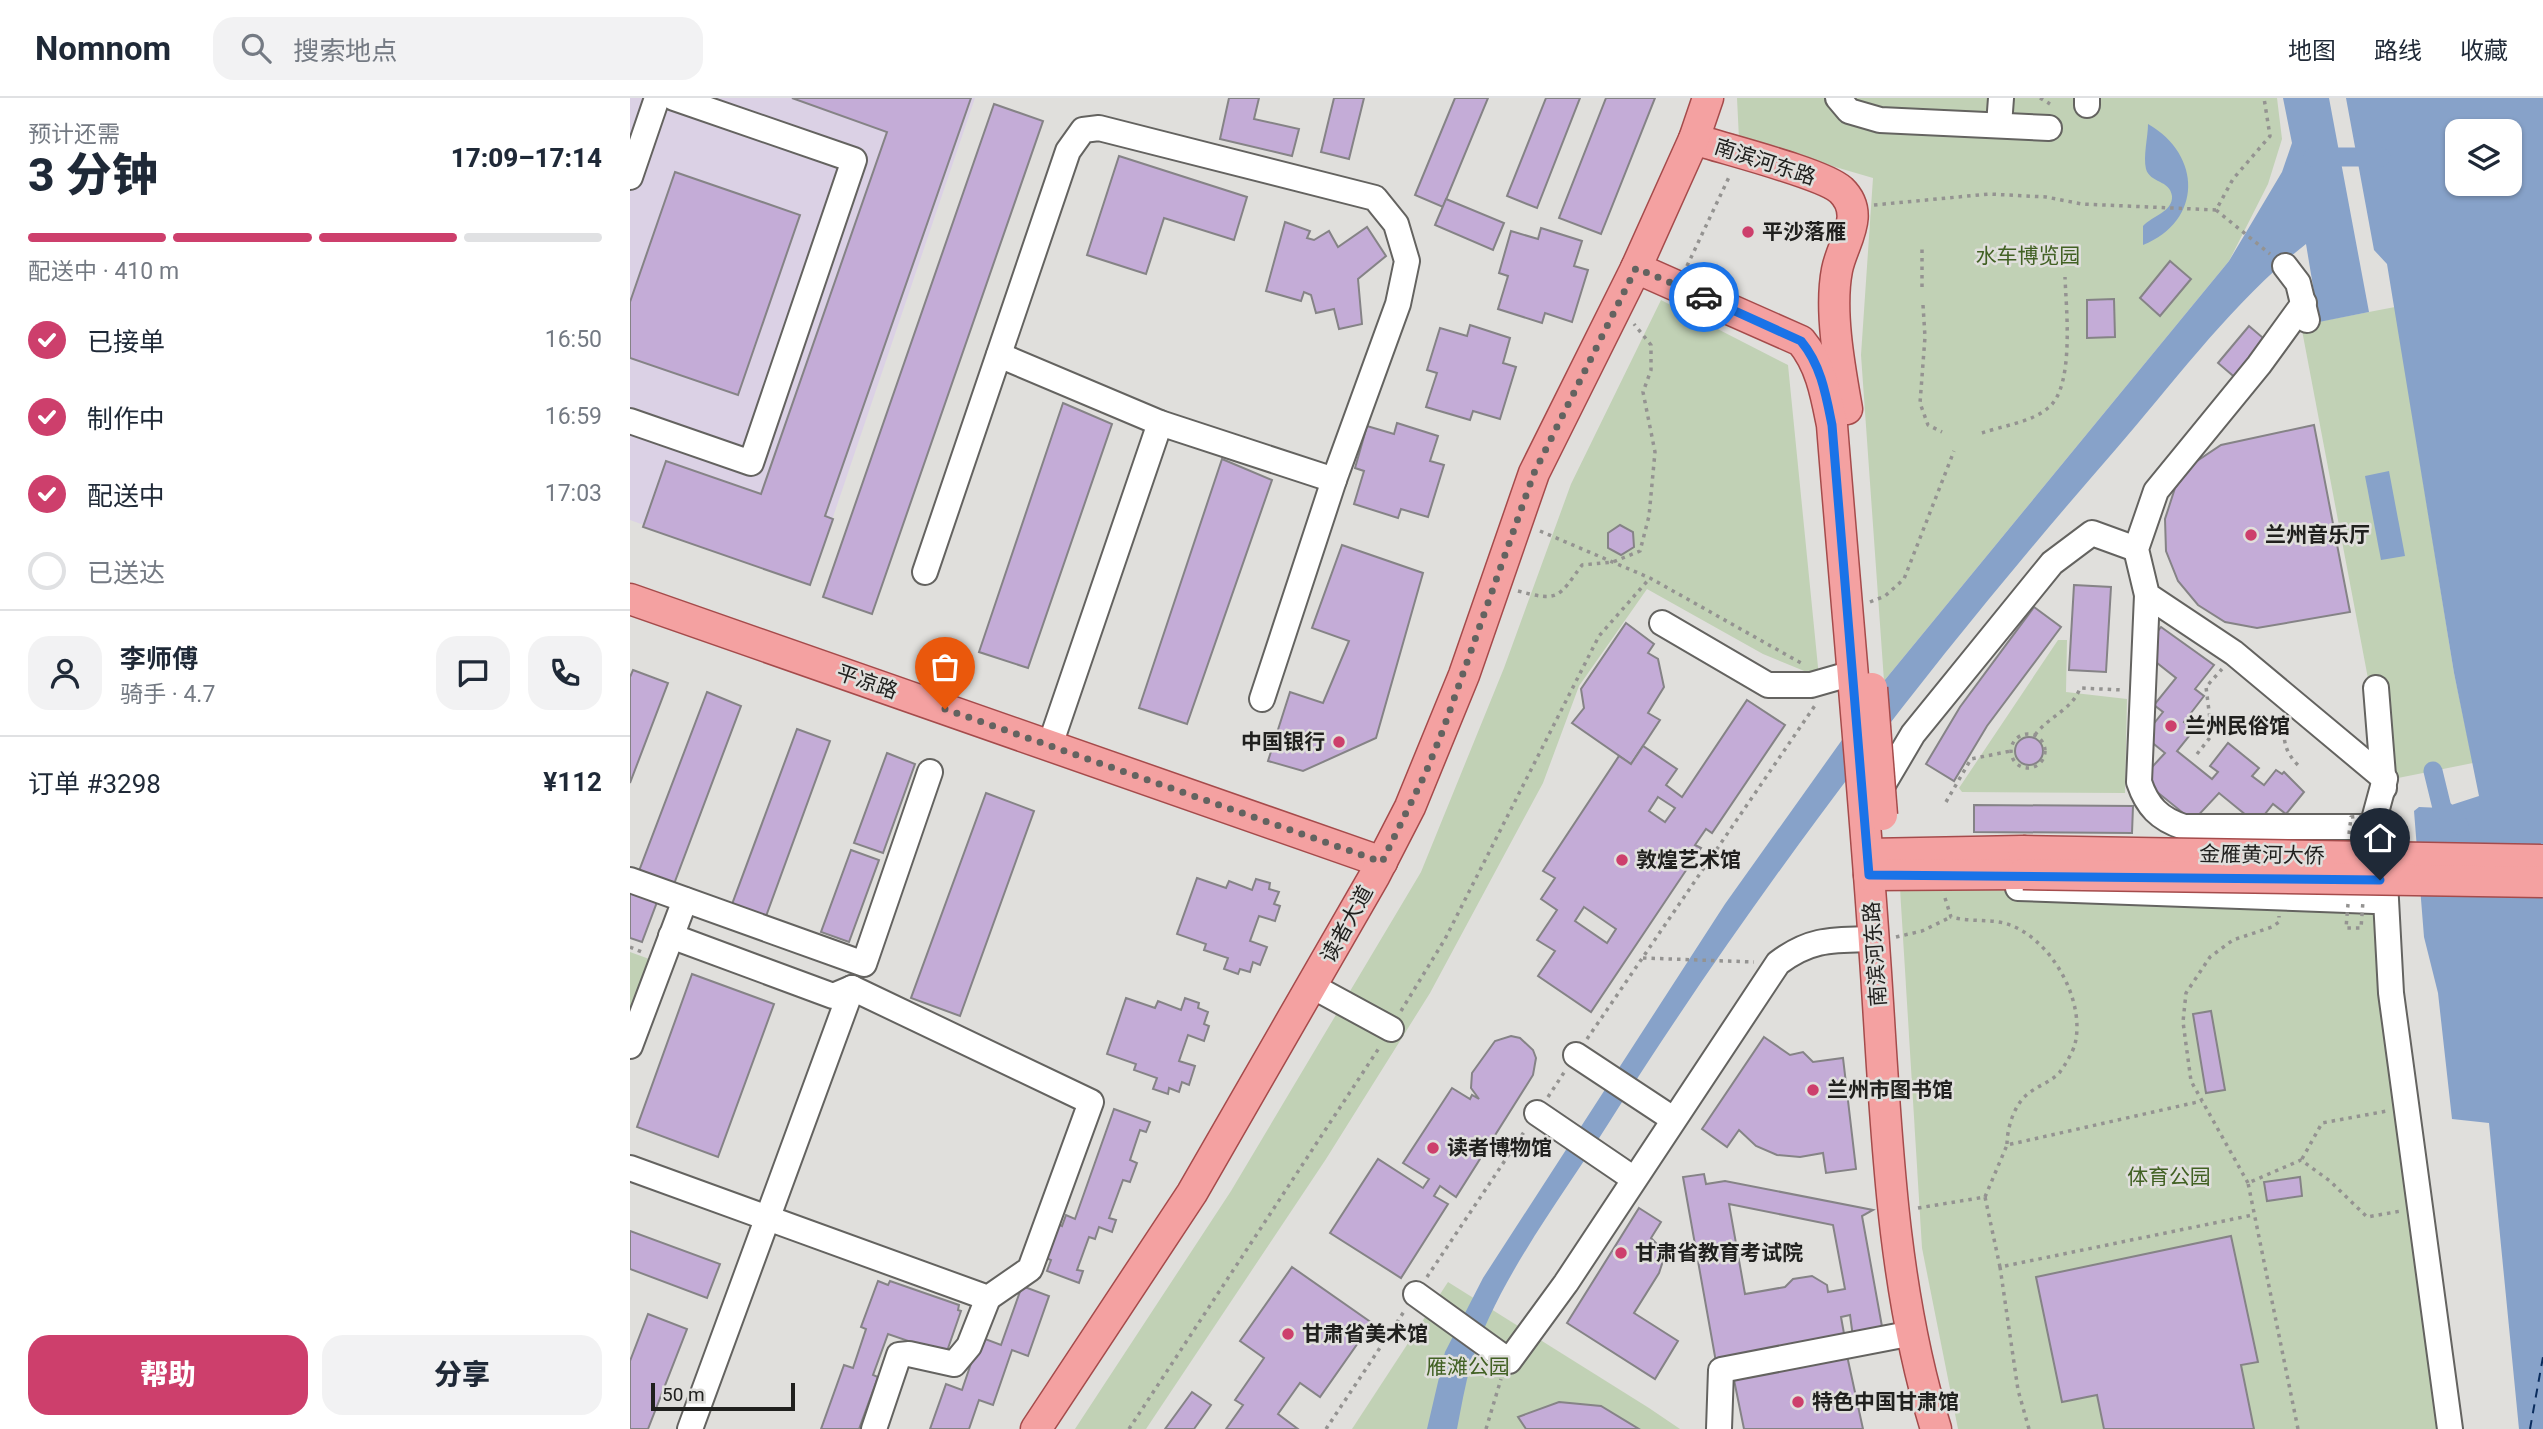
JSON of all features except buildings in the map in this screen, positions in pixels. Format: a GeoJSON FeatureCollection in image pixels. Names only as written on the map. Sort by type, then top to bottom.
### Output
{"type":"FeatureCollection","features":[{"type":"Feature","properties":{"kind":"main road","name":"南滨河东路"},"geometry":{"type":"LineString","coordinates":[[1708,98],[1694,139],[1636,268],[1801,341],[1812,354],[1825,391],[1832,425],[1874,816],[1895,1211],[1913,1334],[1936,1429]]}},
{"type":"Feature","properties":{"kind":"main road","name":"南滨河东路"},"geometry":{"type":"LineString","coordinates":[[1694,139],[1833,184],[1843,192],[1850,208],[1853,228],[1837,270],[1835,342],[1849,423],[1863,605],[1860,684]]}},
{"type":"Feature","properties":{"kind":"main road","name":"读者大道"},"geometry":{"type":"LineString","coordinates":[[1036,1429],[1192,1193],[1382,862],[1426,772],[1534,473],[1636,268]]}},
{"type":"Feature","properties":{"kind":"main road","name":"平凉路"},"geometry":{"type":"LineString","coordinates":[[630,599],[1382,862]]}},
{"type":"Feature","properties":{"kind":"main road","name":"金雁黄河大侨"},"geometry":{"type":"LineString","coordinates":[[2023,863],[2543,860]]}},
{"type":"Feature","properties":{"kind":"main road"},"geometry":{"type":"LineString","coordinates":[[1877,864],[2023,863]]}},
{"type":"Feature","properties":{"kind":"main road","name":"金雁黄河大侨"},"geometry":{"type":"LineString","coordinates":[[2023,863],[2543,883]]}},
{"type":"Feature","properties":{"kind":"main road","name":"南滨河东路"},"geometry":{"type":"LineString","coordinates":[[1882,938],[1912,1209],[1927,1315],[1942,1390],[1954,1429]]}},
{"type":"Feature","properties":{"kind":"street"},"geometry":{"type":"LineString","coordinates":[[630,177],[657,98]]}},
{"type":"Feature","properties":{"kind":"street"},"geometry":{"type":"LineString","coordinates":[[630,421],[751,463],[854,160],[674,98]]}},
{"type":"Feature","properties":{"kind":"street"},"geometry":{"type":"LineString","coordinates":[[1838,98],[1849,111],[1880,120],[1999,125],[2050,116]]}},
{"type":"Feature","properties":{"kind":"street"},"geometry":{"type":"LineString","coordinates":[[1999,125],[2001,98]]}},
{"type":"Feature","properties":{"kind":"street"},"geometry":{"type":"LineString","coordinates":[[925,572],[1068,151],[1083,130],[1100,128],[1375,198],[1396,224],[1407,261],[1398,304],[1334,480],[1262,699]]}},
{"type":"Feature","properties":{"kind":"street"},"geometry":{"type":"LineString","coordinates":[[2285,266],[2298,283],[2306,313],[2259,365],[2156,491],[2136,549],[2147,595],[2139,782],[2144,798],[2154,811],[2168,822],[2184,827],[2372,827]]}},
{"type":"Feature","properties":{"kind":"street"},"geometry":{"type":"LineString","coordinates":[[999,355],[1160,423],[1334,480]]}},
{"type":"Feature","properties":{"kind":"street"},"geometry":{"type":"LineString","coordinates":[[1050,746],[1160,423]]}},
{"type":"Feature","properties":{"kind":"street"},"geometry":{"type":"LineString","coordinates":[[1874,816],[1913,734],[2052,563],[2092,533],[2136,549]]}},
{"type":"Feature","properties":{"kind":"street"},"geometry":{"type":"LineString","coordinates":[[2147,595],[2234,653],[2385,779]]}},
{"type":"Feature","properties":{"kind":"street"},"geometry":{"type":"LineString","coordinates":[[1662,623],[1768,685],[1860,684]]}},
{"type":"Feature","properties":{"kind":"street"},"geometry":{"type":"LineString","coordinates":[[2376,688],[2385,779],[2383,827],[2390,993],[2449,1429]]}},
{"type":"Feature","properties":{"kind":"street"},"geometry":{"type":"LineString","coordinates":[[630,880],[863,964],[930,772]]}},
{"type":"Feature","properties":{"kind":"street"},"geometry":{"type":"LineString","coordinates":[[1877,864],[1940,887],[2374,901],[2372,827],[2385,779]]}},
{"type":"Feature","properties":{"kind":"street"},"geometry":{"type":"LineString","coordinates":[[630,1046],[685,900]]}},
{"type":"Feature","properties":{"kind":"street"},"geometry":{"type":"LineString","coordinates":[[671,936],[833,996],[852,988],[1091,1102],[1030,1269],[988,1298],[969,1346],[954,1364],[909,1354],[899,1355],[874,1429]]}},
{"type":"Feature","properties":{"kind":"street"},"geometry":{"type":"LineString","coordinates":[[1416,1294],[1505,1357],[1566,1283],[1626,1173],[1666,1114],[1778,963],[1797,949],[1820,941],[1882,938]]}},
{"type":"Feature","properties":{"kind":"street"},"geometry":{"type":"LineString","coordinates":[[1312,986],[1391,1029]]}},
{"type":"Feature","properties":{"kind":"street"},"geometry":{"type":"LineString","coordinates":[[690,1429],[852,988]]}},
{"type":"Feature","properties":{"kind":"street"},"geometry":{"type":"LineString","coordinates":[[1582,1059],[1666,1114]]}},
{"type":"Feature","properties":{"kind":"street"},"geometry":{"type":"LineString","coordinates":[[1543,1117],[1626,1173]]}},
{"type":"Feature","properties":{"kind":"street"},"geometry":{"type":"LineString","coordinates":[[630,1168],[988,1298]]}},
{"type":"Feature","properties":{"kind":"street"},"geometry":{"type":"LineString","coordinates":[[1719,1429],[1721,1370],[1913,1334]]}},
{"type":"Feature","properties":{"kind":"path"},"geometry":{"type":"LineString","coordinates":[[2040,98],[2050,116]]}},
{"type":"Feature","properties":{"kind":"path"},"geometry":{"type":"LineString","coordinates":[[2216,210],[2233,179],[2270,136],[2264,98]]}},
{"type":"Feature","properties":{"kind":"path"},"geometry":{"type":"LineString","coordinates":[[1676,285],[1733,169],[1737,154]]}},
{"type":"Feature","properties":{"kind":"path"},"geometry":{"type":"LineString","coordinates":[[1850,208],[1989,194],[2046,197],[2082,204],[2216,210],[2285,266]]}},
{"type":"Feature","properties":{"kind":"path"},"geometry":{"type":"LineString","coordinates":[[1922,247],[1922,287]]}},
{"type":"Feature","properties":{"kind":"path"},"geometry":{"type":"LineString","coordinates":[[1982,433],[2049,408],[2059,390],[2067,334],[2065,277]]}},
{"type":"Feature","properties":{"kind":"path"},"geometry":{"type":"LineString","coordinates":[[1494,584],[1545,598],[1562,593],[1582,565],[1613,562],[1640,551],[1649,516],[1655,452],[1643,392],[1651,370],[1651,345],[1618,303]]}},
{"type":"Feature","properties":{"kind":"path"},"geometry":{"type":"LineString","coordinates":[[1923,305],[1925,337],[1920,403],[1928,425],[1942,432]]}},
{"type":"Feature","properties":{"kind":"path"},"geometry":{"type":"LineString","coordinates":[[1863,605],[1885,596],[1904,579],[1954,451]]}},
{"type":"Feature","properties":{"kind":"path"},"geometry":{"type":"LineString","coordinates":[[1516,520],[1650,578],[1803,664]]}},
{"type":"Feature","properties":{"kind":"path"},"geometry":{"type":"LineString","coordinates":[[2197,754],[2212,735],[2206,687],[2234,653]]}},
{"type":"Feature","properties":{"kind":"path"},"geometry":{"type":"LineString","coordinates":[[2035,735],[2045,721],[2075,703],[2080,688],[2143,691]]}},
{"type":"Feature","properties":{"kind":"path"},"geometry":{"type":"LineString","coordinates":[[2295,706],[2284,728],[2284,743],[2290,757],[2300,767]]}},
{"type":"Feature","properties":{"kind":"path"},"geometry":{"type":"LineString","coordinates":[[2011,751],[2019,766],[2036,767],[2044,759],[2045,748],[2035,735]]}},
{"type":"Feature","properties":{"kind":"path"},"geometry":{"type":"LineString","coordinates":[[2011,751],[2019,736],[2035,735]]}},
{"type":"Feature","properties":{"kind":"path"},"geometry":{"type":"LineString","coordinates":[[1946,803],[1971,759],[2011,751]]}},
{"type":"Feature","properties":{"kind":"path"},"geometry":{"type":"LineString","coordinates":[[2348,898],[2346,928],[2361,928],[2363,896]]}},
{"type":"Feature","properties":{"kind":"path"},"geometry":{"type":"LineString","coordinates":[[1945,898],[1951,917]]}},
{"type":"Feature","properties":{"kind":"path"},"geometry":{"type":"LineString","coordinates":[[2278,907],[2279,922],[2272,927],[2233,940],[2210,957],[2186,993],[2183,1022],[2191,1082],[2248,1183],[2298,1429]]}},
{"type":"Feature","properties":{"kind":"path"},"geometry":{"type":"LineString","coordinates":[[1882,938],[1922,931],[1951,917],[2004,923],[2031,937],[2050,955],[2069,991],[2077,1022],[2075,1045],[2059,1072],[2044,1086],[2028,1093],[2007,1126],[2007,1145],[1985,1197],[2000,1267],[2018,1390],[2029,1429]]}},
{"type":"Feature","properties":{"kind":"path"},"geometry":{"type":"LineString","coordinates":[[1642,958],[1755,962]]}},
{"type":"Feature","properties":{"kind":"path"},"geometry":{"type":"LineString","coordinates":[[2007,1145],[2202,1101]]}},
{"type":"Feature","properties":{"kind":"path"},"geometry":{"type":"LineString","coordinates":[[2248,1183],[2301,1160],[2322,1123],[2406,1107]]}},
{"type":"Feature","properties":{"kind":"path"},"geometry":{"type":"LineString","coordinates":[[2301,1160],[2330,1181],[2367,1217],[2420,1208]]}},
{"type":"Feature","properties":{"kind":"path"},"geometry":{"type":"LineString","coordinates":[[1912,1209],[1985,1197]]}},
{"type":"Feature","properties":{"kind":"path"},"geometry":{"type":"LineString","coordinates":[[2000,1267],[2253,1215]]}},
{"type":"Feature","properties":{"kind":"path"},"geometry":{"type":"LineString","coordinates":[[1486,1429],[1505,1357]]}},
{"type":"Feature","properties":{"kind":"shaded area"},"geometry":{"type":"Polygon","coordinates":[[[630,98],[975,98],[810,585],[630,520],[630,98]]]}},
{"type":"Feature","properties":{"kind":"green space","name":"水车博览园"},"geometry":{"type":"Polygon","coordinates":[[[1737,98],[2277,98],[2282,139],[2268,184],[2229,261],[1884,681],[1861,355],[1873,178],[1739,139],[1737,98]]]}},
{"type":"Feature","properties":{"kind":"green space"},"geometry":{"type":"Polygon","coordinates":[[[1661,300],[1788,365],[1819,677],[1763,654],[1647,589],[1579,686],[1543,783],[1430,993],[1326,1159],[1146,1429],[1075,1429],[1231,1191],[1421,872],[1504,668],[1571,484],[1661,300]]]}},
{"type":"Feature","properties":{"kind":"green space"},"geometry":{"type":"Polygon","coordinates":[[[2395,307],[2454,673],[2473,763],[2393,779],[2370,689],[2301,325],[2395,307]]]}},
{"type":"Feature","properties":{"kind":"green space"},"geometry":{"type":"Polygon","coordinates":[[[2058,640],[2067,640],[2066,692],[2127,699],[2125,793],[1962,792],[1959,788],[2058,640]]]}},
{"type":"Feature","properties":{"kind":"green space","name":"体育公园"},"geometry":{"type":"Polygon","coordinates":[[[1899,872],[2386,887],[2457,1429],[1958,1429],[1922,1248],[1899,872]]]}},
{"type":"Feature","properties":{"kind":"green space"},"geometry":{"type":"Polygon","coordinates":[[[630,952],[652,960],[630,1021],[630,952]]]}},
{"type":"Feature","properties":{"kind":"green space","name":"雁滩公园"},"geometry":{"type":"Polygon","coordinates":[[[1448,1282],[1649,1408],[1680,1429],[1352,1429],[1448,1282]]]}},
{"type":"Feature","properties":{"kind":"water"},"geometry":{"type":"Polygon","coordinates":[[[2283,98],[2329,98],[2369,312],[2319,322],[2306,244],[2230,315],[2047,529],[1914,692],[1787,860],[1726,946],[1552,1208],[1514,1270],[1482,1333],[1471,1364],[1457,1429],[1427,1429],[1445,1352],[1483,1278],[1725,904],[1884,681],[2229,261],[2282,172],[2292,143],[2283,98]]]}},
{"type":"Feature","properties":{"kind":"water"},"geometry":{"type":"Polygon","coordinates":[[[2346,98],[2543,98],[2543,1429],[2519,1429],[2489,1123],[2452,1119],[2438,993],[2424,937],[2414,811],[2419,807],[2442,808],[2479,796],[2454,673],[2387,264],[2374,250],[2346,98]]]}},
{"type":"Feature","properties":{"kind":"water"},"geometry":{"type":"Polygon","coordinates":[[[2148,124],[2166,137],[2178,153],[2186,170],[2188,187],[2185,204],[2177,220],[2163,234],[2143,245],[2143,226],[2166,210],[2172,196],[2168,187],[2151,177],[2146,169],[2148,124]]]}},
{"type":"Feature","properties":{"kind":"water"},"geometry":{"type":"Polygon","coordinates":[[[2389,471],[2405,556],[2381,560],[2365,476],[2389,471]]]}},
{"type":"Feature","properties":{"kind":"waterway"},"geometry":{"type":"LineString","coordinates":[[2313,157],[2381,157]]}},
{"type":"Feature","properties":{"kind":"waterway"},"geometry":{"type":"LineString","coordinates":[[2433,771],[2442,808],[2459,825]]}},
{"type":"Feature","properties":{"kind":"ferry route"},"geometry":{"type":"LineString","coordinates":[[2530,1429],[2543,1357]]}},
{"type":"Feature","properties":{"kind":"way so far"},"geometry":{"type":"LineString","coordinates":[[945,709],[1382,862],[1410,807],[1443,730],[1534,473],[1636,268],[1704,297]]}},
{"type":"Feature","properties":{"kind":"place","name":"平沙落雁"},"geometry":{"type":"Point","coordinates":[1748,232]}},
{"type":"Feature","properties":{"kind":"place","name":"兰州音乐厅"},"geometry":{"type":"Point","coordinates":[2251,535]}},
{"type":"Feature","properties":{"kind":"place","name":"兰州民俗馆"},"geometry":{"type":"Point","coordinates":[2171,726]}},
{"type":"Feature","properties":{"kind":"place","name":"中国银行"},"geometry":{"type":"Point","coordinates":[1339,742]}},
{"type":"Feature","properties":{"kind":"place","name":"敦煌艺术馆"},"geometry":{"type":"Point","coordinates":[1622,860]}},
{"type":"Feature","properties":{"kind":"place","name":"兰州市图书馆"},"geometry":{"type":"Point","coordinates":[1813,1090]}},
{"type":"Feature","properties":{"kind":"place","name":"读者博物馆"},"geometry":{"type":"Point","coordinates":[1433,1148]}},
{"type":"Feature","properties":{"kind":"place","name":"甘肃省教育考试院"},"geometry":{"type":"Point","coordinates":[1621,1253]}},
{"type":"Feature","properties":{"kind":"place","name":"甘肃省美术馆"},"geometry":{"type":"Point","coordinates":[1288,1334]}},
{"type":"Feature","properties":{"kind":"place","name":"特色中国甘肃馆"},"geometry":{"type":"Point","coordinates":[1798,1402]}},
{"type":"Feature","properties":{"kind":"route"},"geometry":{"type":"LineString","coordinates":[[1704,297],[1801,341],[1812,354],[1825,391],[1832,425],[1869,875],[2023,874],[2380,880]]}}]}
